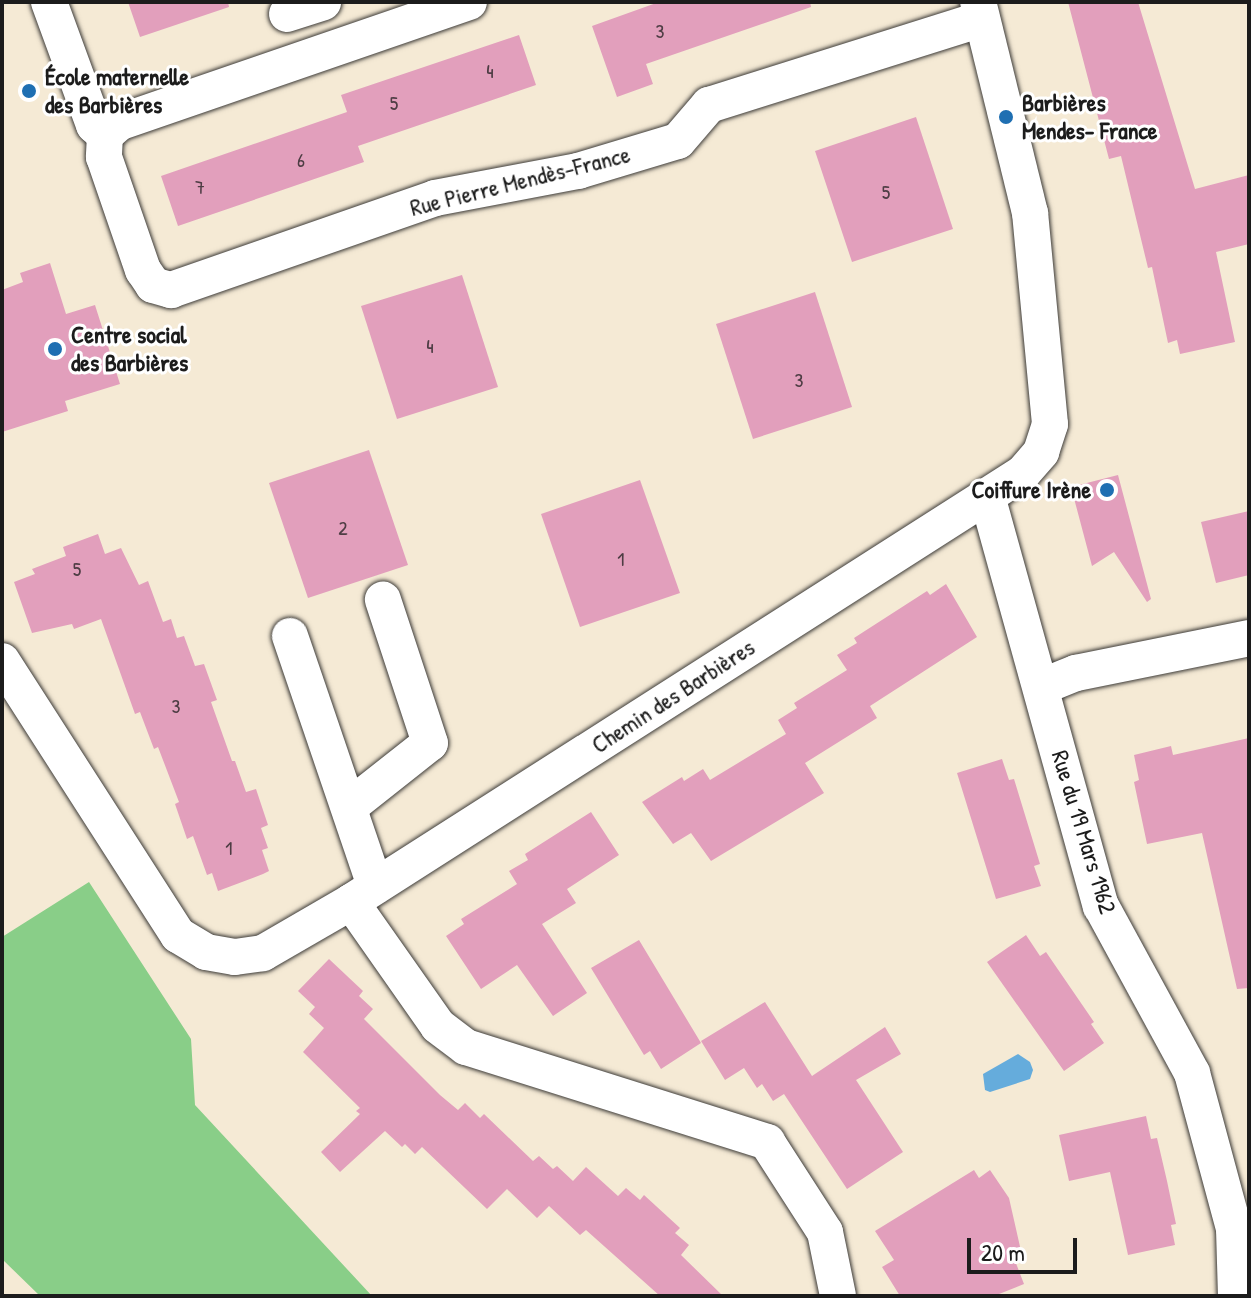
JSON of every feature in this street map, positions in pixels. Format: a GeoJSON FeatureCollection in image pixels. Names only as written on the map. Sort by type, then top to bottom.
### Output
{"type":"FeatureCollection","features":[{"type":"Feature","properties":{"kind":"street","name":"Rue Pierre Mendès-France"},"geometry":{"type":"LineString","coordinates":[[49,2],[94,125],[105,135],[104,157],[143,270],[153,285],[171,290],[435,198],[611,161],[678,141],[709,105],[980,10]]}},
{"type":"Feature","properties":{"kind":"street"},"geometry":{"type":"LineString","coordinates":[[287,14],[323,2]]}},
{"type":"Feature","properties":{"kind":"street"},"geometry":{"type":"LineString","coordinates":[[105,135],[120,122],[469,2]]}},
{"type":"Feature","properties":{"kind":"street","name":"Chemin des Barbières"},"geometry":{"type":"LineString","coordinates":[[2,661],[178,935],[206,952],[235,957],[263,953],[363,894],[1023,473],[1041,452],[1050,424],[1030,213],[980,10]]}},
{"type":"Feature","properties":{"kind":"street","name":"Rue du 19 Mars 1962"},"geometry":{"type":"LineString","coordinates":[[987,496],[1101,906],[1192,1073],[1234,1229],[1236,1296]]}},
{"type":"Feature","properties":{"kind":"street"},"geometry":{"type":"LineString","coordinates":[[349,807],[430,743],[383,600]]}},
{"type":"Feature","properties":{"kind":"street"},"geometry":{"type":"LineString","coordinates":[[290,636],[349,807],[363,894],[438,1026],[466,1047],[767,1142],[825,1232],[838,1296]]}},
{"type":"Feature","properties":{"kind":"street"},"geometry":{"type":"LineString","coordinates":[[1041,687],[1076,673],[1249,638]]}},
{"type":"Feature","properties":{"kind":"green space"},"geometry":{"type":"Polygon","coordinates":[[[89,882],[191,1039],[195,1105],[372,1296],[40,1296],[2,1259],[2,937],[89,882]]]}},
{"type":"Feature","properties":{"kind":"water"},"geometry":{"type":"Polygon","coordinates":[[[1018,1054],[1030,1062],[1033,1070],[1030,1079],[990,1092],[985,1090],[983,1074],[1018,1054]]]}},
{"type":"Feature","properties":{"kind":"building"},"geometry":{"type":"Polygon","coordinates":[[[128,2],[228,2],[229,7],[140,37],[128,2]]]}},
{"type":"Feature","properties":{"kind":"building"},"geometry":{"type":"Polygon","coordinates":[[[659,2],[810,2],[811,7],[646,64],[653,84],[617,97],[592,26],[659,2]]]}},
{"type":"Feature","properties":{"kind":"building"},"geometry":{"type":"Polygon","coordinates":[[[1068,2],[1138,2],[1195,189],[1249,175],[1249,244],[1216,252],[1235,342],[1180,354],[1177,340],[1168,343],[1152,267],[1148,268],[1121,156],[1109,159],[1068,2]]]}},
{"type":"Feature","properties":{"kind":"building"},"geometry":{"type":"Polygon","coordinates":[[[519,35],[536,85],[358,146],[364,162],[178,226],[161,176],[347,112],[341,95],[519,35]]]}},
{"type":"Feature","properties":{"kind":"building"},"geometry":{"type":"Polygon","coordinates":[[[916,117],[953,229],[852,262],[815,151],[916,117]]]}},
{"type":"Feature","properties":{"kind":"building","name":"Centre social des Barbières"},"geometry":{"type":"Polygon","coordinates":[[[50,263],[66,314],[95,305],[120,384],[65,401],[68,411],[2,432],[2,290],[23,282],[20,273],[50,263]]]}},
{"type":"Feature","properties":{"kind":"building"},"geometry":{"type":"Polygon","coordinates":[[[462,275],[498,387],[397,419],[361,306],[462,275]]]}},
{"type":"Feature","properties":{"kind":"building"},"geometry":{"type":"Polygon","coordinates":[[[815,292],[852,407],[753,439],[716,324],[815,292]]]}},
{"type":"Feature","properties":{"kind":"building"},"geometry":{"type":"Polygon","coordinates":[[[369,450],[408,565],[308,598],[269,483],[369,450]]]}},
{"type":"Feature","properties":{"kind":"building"},"geometry":{"type":"Polygon","coordinates":[[[1118,475],[1151,599],[1147,602],[1114,552],[1092,566],[1071,487],[1118,475]]]}},
{"type":"Feature","properties":{"kind":"building"},"geometry":{"type":"Polygon","coordinates":[[[640,480],[680,593],[580,627],[541,514],[640,480]]]}},
{"type":"Feature","properties":{"kind":"building"},"geometry":{"type":"Polygon","coordinates":[[[1249,511],[1249,575],[1216,583],[1201,522],[1249,511]]]}},
{"type":"Feature","properties":{"kind":"building"},"geometry":{"type":"Polygon","coordinates":[[[98,534],[105,554],[121,548],[139,585],[148,581],[163,622],[171,619],[177,638],[184,636],[195,666],[204,664],[217,700],[211,702],[232,761],[235,761],[246,792],[256,789],[268,825],[261,828],[268,848],[262,850],[269,871],[263,874],[218,891],[212,873],[207,875],[193,836],[187,839],[175,804],[179,802],[158,747],[154,749],[140,712],[135,714],[101,619],[74,629],[72,624],[32,633],[14,582],[35,574],[32,569],[66,556],[63,547],[98,534]]]}},
{"type":"Feature","properties":{"kind":"building"},"geometry":{"type":"Polygon","coordinates":[[[946,584],[977,637],[870,706],[877,718],[805,763],[824,793],[711,861],[691,833],[673,844],[642,802],[682,777],[684,781],[703,769],[710,780],[786,734],[778,720],[797,708],[794,703],[847,670],[837,655],[857,643],[854,638],[927,591],[930,595],[946,584]]]}},
{"type":"Feature","properties":{"kind":"building"},"geometry":{"type":"Polygon","coordinates":[[[1249,738],[1249,988],[1237,989],[1202,833],[1147,844],[1134,782],[1139,780],[1134,755],[1171,746],[1173,755],[1249,738]]]}},
{"type":"Feature","properties":{"kind":"building"},"geometry":{"type":"Polygon","coordinates":[[[1002,759],[1009,780],[1014,779],[1040,864],[1034,866],[1041,886],[996,899],[957,773],[1002,759]]]}},
{"type":"Feature","properties":{"kind":"building"},"geometry":{"type":"Polygon","coordinates":[[[591,812],[619,855],[567,889],[576,903],[542,924],[587,993],[553,1016],[517,965],[481,989],[446,936],[464,924],[461,919],[517,884],[509,871],[528,860],[525,854],[591,812]]]}},
{"type":"Feature","properties":{"kind":"building"},"geometry":{"type":"Polygon","coordinates":[[[1026,935],[1040,956],[1046,952],[1094,1022],[1091,1024],[1104,1043],[1064,1071],[987,962],[1026,935]]]}},
{"type":"Feature","properties":{"kind":"building"},"geometry":{"type":"Polygon","coordinates":[[[639,940],[701,1043],[661,1069],[650,1051],[644,1055],[591,968],[639,940]]]}},
{"type":"Feature","properties":{"kind":"building"},"geometry":{"type":"Polygon","coordinates":[[[329,959],[363,991],[359,996],[373,1009],[364,1019],[440,1095],[458,1110],[465,1103],[480,1118],[484,1114],[533,1161],[539,1156],[553,1169],[557,1166],[573,1181],[586,1167],[618,1196],[626,1188],[640,1200],[644,1195],[680,1228],[675,1233],[689,1245],[681,1255],[723,1296],[660,1296],[586,1230],[580,1235],[549,1206],[537,1218],[507,1189],[487,1209],[422,1147],[415,1154],[385,1131],[340,1172],[321,1152],[360,1114],[356,1111],[360,1108],[303,1052],[324,1028],[309,1014],[315,1007],[298,991],[329,959]]]}},
{"type":"Feature","properties":{"kind":"building"},"geometry":{"type":"Polygon","coordinates":[[[765,1002],[812,1076],[885,1027],[901,1054],[856,1080],[903,1152],[847,1189],[784,1094],[773,1101],[762,1084],[757,1088],[744,1068],[725,1080],[701,1041],[765,1002]]]}},
{"type":"Feature","properties":{"kind":"building"},"geometry":{"type":"Polygon","coordinates":[[[1146,1116],[1151,1139],[1157,1138],[1167,1181],[1176,1224],[1171,1225],[1175,1245],[1128,1255],[1110,1172],[1069,1181],[1059,1135],[1146,1116]]]}},
{"type":"Feature","properties":{"kind":"building"},"geometry":{"type":"Polygon","coordinates":[[[974,1170],[979,1178],[990,1170],[1009,1198],[1021,1251],[1012,1253],[1024,1284],[994,1296],[900,1296],[882,1267],[894,1260],[875,1231],[974,1170]]]}},
{"type":"Feature","properties":{"kind":"place","name":"École maternelle des Barbières"},"geometry":{"type":"Point","coordinates":[29,91]}},
{"type":"Feature","properties":{"kind":"place","name":"Barbières Mendes- France"},"geometry":{"type":"Point","coordinates":[1006,117]}},
{"type":"Feature","properties":{"kind":"place","name":"Centre social des Barbières"},"geometry":{"type":"Point","coordinates":[55,349]}},
{"type":"Feature","properties":{"kind":"place","name":"Coiffure Irène"},"geometry":{"type":"Point","coordinates":[1107,490]}}]}
